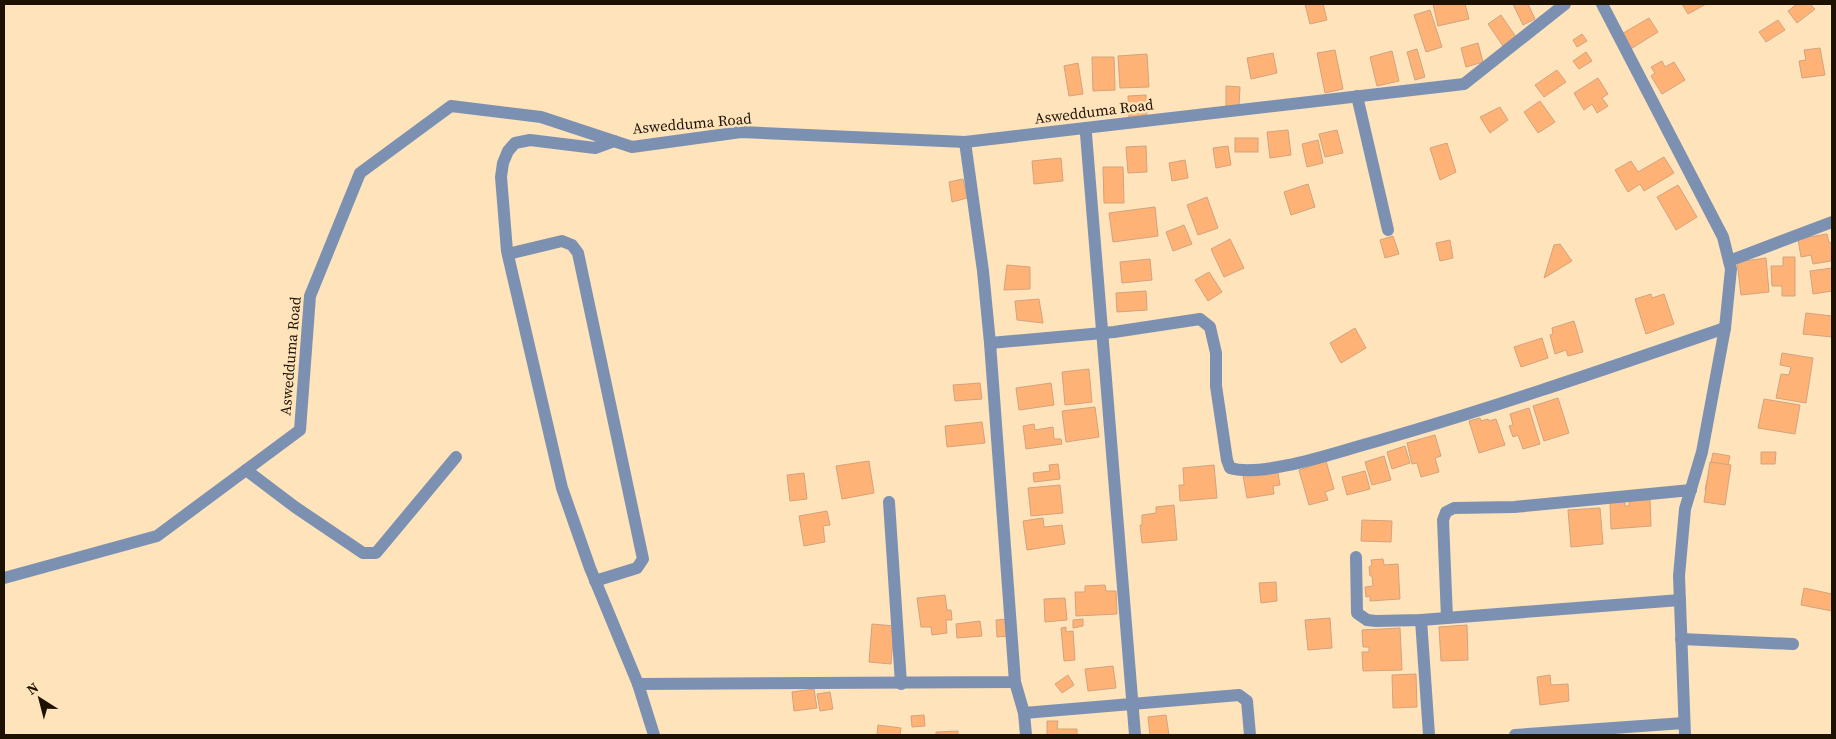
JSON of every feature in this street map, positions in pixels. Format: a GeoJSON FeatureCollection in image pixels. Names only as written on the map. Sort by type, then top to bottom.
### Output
{"type":"FeatureCollection","features":[{"type":"Feature","properties":{"kind":"street","name":"Aswedduma Road"},"geometry":{"type":"LineString","coordinates":[[4,578],[157,536],[300,430],[310,296],[360,173],[451,106],[541,117],[632,147],[742,132],[965,142],[1464,84],[1565,4]]}},
{"type":"Feature","properties":{"kind":"street"},"geometry":{"type":"LineString","coordinates":[[1515,735],[1685,729],[1679,576],[1685,509],[1702,452],[1725,328],[1732,269],[1723,237],[1602,4]]}},
{"type":"Feature","properties":{"kind":"street"},"geometry":{"type":"LineString","coordinates":[[1357,96],[1388,230]]}},
{"type":"Feature","properties":{"kind":"street"},"geometry":{"type":"LineString","coordinates":[[1086,134],[1135,735]]}},
{"type":"Feature","properties":{"kind":"street"},"geometry":{"type":"LineString","coordinates":[[614,141],[594,148],[530,140],[515,144],[508,151],[503,163],[501,177],[508,254],[562,488],[595,581],[638,684],[654,735]]}},
{"type":"Feature","properties":{"kind":"street"},"geometry":{"type":"LineString","coordinates":[[965,142],[983,272],[990,343],[1015,682],[1024,713],[1026,735]]}},
{"type":"Feature","properties":{"kind":"street"},"geometry":{"type":"LineString","coordinates":[[1730,261],[1832,222]]}},
{"type":"Feature","properties":{"kind":"street"},"geometry":{"type":"LineString","coordinates":[[508,254],[562,241],[572,245],[578,254],[643,559],[637,568],[595,581]]}},
{"type":"Feature","properties":{"kind":"street"},"geometry":{"type":"LineString","coordinates":[[990,343],[1101,333],[1200,319],[1210,327],[1216,353],[1216,386],[1227,460],[1230,468],[1242,471],[1310,460],[1431,426],[1725,328]]}},
{"type":"Feature","properties":{"kind":"street"},"geometry":{"type":"LineString","coordinates":[[246,470],[295,507],[364,553],[376,553],[456,457]]}},
{"type":"Feature","properties":{"kind":"street"},"geometry":{"type":"LineString","coordinates":[[1447,618],[1443,520],[1446,512],[1454,508],[1514,507],[1691,490]]}},
{"type":"Feature","properties":{"kind":"street"},"geometry":{"type":"LineString","coordinates":[[888,502],[901,684]]}},
{"type":"Feature","properties":{"kind":"street"},"geometry":{"type":"LineString","coordinates":[[1356,557],[1357,613],[1367,620],[1421,620],[1680,600]]}},
{"type":"Feature","properties":{"kind":"street"},"geometry":{"type":"LineString","coordinates":[[1421,620],[1429,735]]}},
{"type":"Feature","properties":{"kind":"street"},"geometry":{"type":"LineString","coordinates":[[1681,639],[1792,644]]}},
{"type":"Feature","properties":{"kind":"street"},"geometry":{"type":"LineString","coordinates":[[638,684],[1015,682]]}},
{"type":"Feature","properties":{"kind":"street"},"geometry":{"type":"LineString","coordinates":[[1024,713],[1239,695],[1247,701],[1250,735]]}},
{"type":"Feature","properties":{"kind":"building"},"geometry":{"type":"Polygon","coordinates":[[[1305,4],[1323,4],[1327,20],[1310,24],[1305,4]]]}},
{"type":"Feature","properties":{"kind":"building"},"geometry":{"type":"Polygon","coordinates":[[[1433,4],[1465,4],[1469,19],[1438,26],[1433,4]]]}},
{"type":"Feature","properties":{"kind":"building"},"geometry":{"type":"Polygon","coordinates":[[[1513,4],[1528,4],[1535,19],[1523,25],[1513,4]]]}},
{"type":"Feature","properties":{"kind":"building"},"geometry":{"type":"Polygon","coordinates":[[[1682,4],[1706,4],[1688,14],[1682,4]]]}},
{"type":"Feature","properties":{"kind":"building"},"geometry":{"type":"Polygon","coordinates":[[[1797,4],[1810,4],[1815,9],[1797,23],[1788,11],[1797,4]]]}},
{"type":"Feature","properties":{"kind":"building"},"geometry":{"type":"Polygon","coordinates":[[[1430,10],[1442,47],[1426,52],[1414,15],[1430,10]]]}},
{"type":"Feature","properties":{"kind":"building"},"geometry":{"type":"Polygon","coordinates":[[[1501,15],[1516,37],[1503,46],[1488,24],[1501,15]]]}},
{"type":"Feature","properties":{"kind":"building"},"geometry":{"type":"Polygon","coordinates":[[[1649,18],[1658,32],[1629,50],[1620,35],[1649,18]]]}},
{"type":"Feature","properties":{"kind":"building"},"geometry":{"type":"Polygon","coordinates":[[[1778,20],[1785,30],[1766,42],[1759,32],[1778,20]]]}},
{"type":"Feature","properties":{"kind":"building"},"geometry":{"type":"Polygon","coordinates":[[[1582,34],[1587,41],[1577,47],[1573,40],[1582,34]]]}},
{"type":"Feature","properties":{"kind":"building"},"geometry":{"type":"Polygon","coordinates":[[[1478,43],[1483,62],[1466,67],[1461,48],[1478,43]]]}},
{"type":"Feature","properties":{"kind":"building"},"geometry":{"type":"Polygon","coordinates":[[[1820,48],[1825,75],[1802,78],[1799,61],[1806,60],[1804,50],[1820,48]]]}},
{"type":"Feature","properties":{"kind":"building"},"geometry":{"type":"Polygon","coordinates":[[[1417,49],[1425,77],[1415,80],[1407,52],[1417,49]]]}},
{"type":"Feature","properties":{"kind":"building"},"geometry":{"type":"Polygon","coordinates":[[[1335,50],[1343,89],[1325,93],[1317,53],[1335,50]]]}},
{"type":"Feature","properties":{"kind":"building"},"geometry":{"type":"Polygon","coordinates":[[[1392,51],[1399,81],[1377,86],[1370,57],[1392,51]]]}},
{"type":"Feature","properties":{"kind":"building"},"geometry":{"type":"Polygon","coordinates":[[[1586,52],[1592,61],[1579,69],[1573,61],[1586,52]]]}},
{"type":"Feature","properties":{"kind":"building"},"geometry":{"type":"Polygon","coordinates":[[[1273,53],[1277,73],[1251,79],[1247,58],[1273,53]]]}},
{"type":"Feature","properties":{"kind":"building"},"geometry":{"type":"Polygon","coordinates":[[[1147,54],[1149,87],[1120,88],[1118,56],[1147,54]]]}},
{"type":"Feature","properties":{"kind":"building"},"geometry":{"type":"Polygon","coordinates":[[[1092,57],[1114,57],[1115,90],[1093,91],[1092,57]]]}},
{"type":"Feature","properties":{"kind":"building"},"geometry":{"type":"Polygon","coordinates":[[[1662,61],[1665,67],[1674,62],[1685,80],[1662,94],[1651,76],[1655,73],[1651,67],[1662,61]]]}},
{"type":"Feature","properties":{"kind":"building"},"geometry":{"type":"Polygon","coordinates":[[[1078,63],[1083,94],[1069,96],[1064,66],[1078,63]]]}},
{"type":"Feature","properties":{"kind":"building"},"geometry":{"type":"Polygon","coordinates":[[[1557,70],[1566,82],[1544,97],[1535,85],[1557,70]]]}},
{"type":"Feature","properties":{"kind":"building"},"geometry":{"type":"Polygon","coordinates":[[[1598,78],[1608,94],[1602,98],[1608,106],[1597,113],[1592,104],[1584,110],[1574,93],[1598,78]]]}},
{"type":"Feature","properties":{"kind":"building"},"geometry":{"type":"Polygon","coordinates":[[[1226,86],[1240,87],[1239,107],[1226,107],[1226,86]]]}},
{"type":"Feature","properties":{"kind":"building"},"geometry":{"type":"Polygon","coordinates":[[[1146,95],[1147,117],[1129,118],[1128,96],[1146,95]]]}},
{"type":"Feature","properties":{"kind":"building"},"geometry":{"type":"Polygon","coordinates":[[[1540,101],[1555,122],[1538,133],[1524,112],[1540,101]]]}},
{"type":"Feature","properties":{"kind":"building"},"geometry":{"type":"Polygon","coordinates":[[[1500,107],[1508,120],[1490,133],[1480,117],[1500,107]]]}},
{"type":"Feature","properties":{"kind":"building"},"geometry":{"type":"Polygon","coordinates":[[[1288,130],[1291,155],[1270,158],[1267,132],[1288,130]]]}},
{"type":"Feature","properties":{"kind":"building"},"geometry":{"type":"Polygon","coordinates":[[[1337,130],[1343,153],[1325,157],[1319,134],[1337,130]]]}},
{"type":"Feature","properties":{"kind":"building"},"geometry":{"type":"Polygon","coordinates":[[[1235,138],[1258,138],[1258,152],[1235,152],[1235,138]]]}},
{"type":"Feature","properties":{"kind":"building"},"geometry":{"type":"Polygon","coordinates":[[[1318,140],[1323,163],[1307,167],[1302,144],[1318,140]]]}},
{"type":"Feature","properties":{"kind":"building"},"geometry":{"type":"Polygon","coordinates":[[[1447,143],[1456,172],[1440,180],[1430,148],[1447,143]]]}},
{"type":"Feature","properties":{"kind":"building"},"geometry":{"type":"Polygon","coordinates":[[[1146,146],[1147,172],[1128,173],[1126,147],[1146,146]]]}},
{"type":"Feature","properties":{"kind":"building"},"geometry":{"type":"Polygon","coordinates":[[[1228,146],[1231,165],[1216,168],[1213,148],[1228,146]]]}},
{"type":"Feature","properties":{"kind":"building"},"geometry":{"type":"Polygon","coordinates":[[[1664,157],[1674,173],[1644,191],[1640,184],[1628,192],[1615,170],[1631,161],[1638,172],[1664,157]]]}},
{"type":"Feature","properties":{"kind":"building"},"geometry":{"type":"Polygon","coordinates":[[[1061,158],[1063,181],[1034,184],[1032,161],[1061,158]]]}},
{"type":"Feature","properties":{"kind":"building"},"geometry":{"type":"Polygon","coordinates":[[[1185,160],[1188,178],[1172,181],[1169,163],[1185,160]]]}},
{"type":"Feature","properties":{"kind":"building"},"geometry":{"type":"Polygon","coordinates":[[[1103,167],[1123,167],[1124,203],[1104,203],[1103,167]]]}},
{"type":"Feature","properties":{"kind":"building"},"geometry":{"type":"Polygon","coordinates":[[[963,179],[967,198],[952,202],[949,182],[963,179]]]}},
{"type":"Feature","properties":{"kind":"building"},"geometry":{"type":"Polygon","coordinates":[[[1308,184],[1315,207],[1291,215],[1284,192],[1308,184]]]}},
{"type":"Feature","properties":{"kind":"building"},"geometry":{"type":"Polygon","coordinates":[[[1678,185],[1697,217],[1676,230],[1657,197],[1678,185]]]}},
{"type":"Feature","properties":{"kind":"building"},"geometry":{"type":"Polygon","coordinates":[[[1207,197],[1218,228],[1198,235],[1187,205],[1207,197]]]}},
{"type":"Feature","properties":{"kind":"building"},"geometry":{"type":"Polygon","coordinates":[[[1155,207],[1158,236],[1113,242],[1109,213],[1155,207]]]}},
{"type":"Feature","properties":{"kind":"building"},"geometry":{"type":"Polygon","coordinates":[[[1184,225],[1192,244],[1173,251],[1166,232],[1184,225]]]}},
{"type":"Feature","properties":{"kind":"building"},"geometry":{"type":"Polygon","coordinates":[[[1827,234],[1829,243],[1832,242],[1831,261],[1813,264],[1811,255],[1801,257],[1798,239],[1827,234]]]}},
{"type":"Feature","properties":{"kind":"building"},"geometry":{"type":"Polygon","coordinates":[[[1393,236],[1399,254],[1385,258],[1380,240],[1393,236]]]}},
{"type":"Feature","properties":{"kind":"building"},"geometry":{"type":"Polygon","coordinates":[[[1230,239],[1244,268],[1224,277],[1211,249],[1230,239]]]}},
{"type":"Feature","properties":{"kind":"building"},"geometry":{"type":"Polygon","coordinates":[[[1450,240],[1453,258],[1440,261],[1436,243],[1450,240]]]}},
{"type":"Feature","properties":{"kind":"building"},"geometry":{"type":"Polygon","coordinates":[[[1560,244],[1572,261],[1544,278],[1554,245],[1560,244]]]}},
{"type":"Feature","properties":{"kind":"building"},"geometry":{"type":"Polygon","coordinates":[[[1783,257],[1795,257],[1795,296],[1782,296],[1782,286],[1772,286],[1771,266],[1783,266],[1783,257]]]}},
{"type":"Feature","properties":{"kind":"building"},"geometry":{"type":"Polygon","coordinates":[[[1766,258],[1769,292],[1741,295],[1737,262],[1766,258]]]}},
{"type":"Feature","properties":{"kind":"building"},"geometry":{"type":"Polygon","coordinates":[[[1150,259],[1152,280],[1122,283],[1120,262],[1150,259]]]}},
{"type":"Feature","properties":{"kind":"building"},"geometry":{"type":"Polygon","coordinates":[[[1007,265],[1030,267],[1030,289],[1004,290],[1007,265]]]}},
{"type":"Feature","properties":{"kind":"building"},"geometry":{"type":"Polygon","coordinates":[[[1832,268],[1832,291],[1813,294],[1810,271],[1832,268]]]}},
{"type":"Feature","properties":{"kind":"building"},"geometry":{"type":"Polygon","coordinates":[[[1209,272],[1222,292],[1208,301],[1195,280],[1209,272]]]}},
{"type":"Feature","properties":{"kind":"building"},"geometry":{"type":"Polygon","coordinates":[[[1146,291],[1147,310],[1117,312],[1116,293],[1146,291]]]}},
{"type":"Feature","properties":{"kind":"building"},"geometry":{"type":"Polygon","coordinates":[[[1651,294],[1652,298],[1664,294],[1674,324],[1646,334],[1635,299],[1651,294]]]}},
{"type":"Feature","properties":{"kind":"building"},"geometry":{"type":"Polygon","coordinates":[[[1039,299],[1043,323],[1017,320],[1015,301],[1039,299]]]}},
{"type":"Feature","properties":{"kind":"building"},"geometry":{"type":"Polygon","coordinates":[[[1806,313],[1832,316],[1832,337],[1803,334],[1806,313]]]}},
{"type":"Feature","properties":{"kind":"building"},"geometry":{"type":"Polygon","coordinates":[[[1574,321],[1583,352],[1568,356],[1566,350],[1555,354],[1550,335],[1553,334],[1552,328],[1574,321]]]}},
{"type":"Feature","properties":{"kind":"building"},"geometry":{"type":"Polygon","coordinates":[[[1355,328],[1366,348],[1341,363],[1330,343],[1355,328]]]}},
{"type":"Feature","properties":{"kind":"building"},"geometry":{"type":"Polygon","coordinates":[[[1542,338],[1548,358],[1521,367],[1514,347],[1542,338]]]}},
{"type":"Feature","properties":{"kind":"building"},"geometry":{"type":"Polygon","coordinates":[[[1782,353],[1813,358],[1806,403],[1776,398],[1781,374],[1789,375],[1791,367],[1780,365],[1782,353]]]}},
{"type":"Feature","properties":{"kind":"building"},"geometry":{"type":"Polygon","coordinates":[[[1089,369],[1092,402],[1065,405],[1062,372],[1089,369]]]}},
{"type":"Feature","properties":{"kind":"building"},"geometry":{"type":"Polygon","coordinates":[[[980,383],[982,399],[955,401],[953,385],[980,383]]]}},
{"type":"Feature","properties":{"kind":"building"},"geometry":{"type":"Polygon","coordinates":[[[1051,383],[1054,405],[1019,410],[1016,388],[1051,383]]]}},
{"type":"Feature","properties":{"kind":"building"},"geometry":{"type":"Polygon","coordinates":[[[1558,398],[1569,433],[1544,441],[1533,406],[1558,398]]]}},
{"type":"Feature","properties":{"kind":"building"},"geometry":{"type":"Polygon","coordinates":[[[1764,399],[1800,405],[1795,434],[1758,428],[1764,399]]]}},
{"type":"Feature","properties":{"kind":"building"},"geometry":{"type":"Polygon","coordinates":[[[1095,407],[1099,437],[1066,442],[1062,411],[1095,407]]]}},
{"type":"Feature","properties":{"kind":"building"},"geometry":{"type":"Polygon","coordinates":[[[1529,408],[1540,444],[1523,449],[1518,435],[1513,437],[1509,426],[1513,425],[1510,414],[1529,408]]]}},
{"type":"Feature","properties":{"kind":"building"},"geometry":{"type":"Polygon","coordinates":[[[1480,418],[1481,421],[1496,419],[1505,445],[1479,453],[1469,421],[1480,418]]]}},
{"type":"Feature","properties":{"kind":"building"},"geometry":{"type":"Polygon","coordinates":[[[982,422],[985,443],[947,447],[945,426],[982,422]]]}},
{"type":"Feature","properties":{"kind":"building"},"geometry":{"type":"Polygon","coordinates":[[[1034,424],[1035,430],[1053,427],[1054,439],[1061,439],[1062,444],[1026,449],[1023,426],[1034,424]]]}},
{"type":"Feature","properties":{"kind":"building"},"geometry":{"type":"Polygon","coordinates":[[[1435,435],[1441,456],[1435,458],[1439,472],[1421,477],[1417,463],[1412,464],[1407,443],[1435,435]]]}},
{"type":"Feature","properties":{"kind":"building"},"geometry":{"type":"Polygon","coordinates":[[[1405,446],[1410,463],[1392,469],[1387,452],[1405,446]]]}},
{"type":"Feature","properties":{"kind":"building"},"geometry":{"type":"Polygon","coordinates":[[[1761,452],[1776,452],[1775,464],[1761,464],[1761,452]]]}},
{"type":"Feature","properties":{"kind":"building"},"geometry":{"type":"Polygon","coordinates":[[[1713,453],[1730,456],[1722,493],[1705,490],[1713,453]]]}},
{"type":"Feature","properties":{"kind":"building"},"geometry":{"type":"Polygon","coordinates":[[[1384,456],[1391,480],[1372,485],[1365,462],[1384,456]]]}},
{"type":"Feature","properties":{"kind":"building"},"geometry":{"type":"Polygon","coordinates":[[[869,461],[874,493],[842,499],[836,466],[869,461]]]}},
{"type":"Feature","properties":{"kind":"building"},"geometry":{"type":"Polygon","coordinates":[[[1326,461],[1334,489],[1325,492],[1328,500],[1309,505],[1299,470],[1326,461]]]}},
{"type":"Feature","properties":{"kind":"building"},"geometry":{"type":"Polygon","coordinates":[[[1710,462],[1731,465],[1725,505],[1704,502],[1710,462]]]}},
{"type":"Feature","properties":{"kind":"building"},"geometry":{"type":"Polygon","coordinates":[[[1058,464],[1060,479],[1034,482],[1033,473],[1050,471],[1049,465],[1058,464]]]}},
{"type":"Feature","properties":{"kind":"building"},"geometry":{"type":"Polygon","coordinates":[[[1214,465],[1217,498],[1180,501],[1179,485],[1184,485],[1183,468],[1214,465]]]}},
{"type":"Feature","properties":{"kind":"building"},"geometry":{"type":"Polygon","coordinates":[[[1365,471],[1370,489],[1347,495],[1342,477],[1365,471]]]}},
{"type":"Feature","properties":{"kind":"building"},"geometry":{"type":"Polygon","coordinates":[[[804,473],[807,499],[790,501],[787,475],[804,473]]]}},
{"type":"Feature","properties":{"kind":"building"},"geometry":{"type":"Polygon","coordinates":[[[1278,473],[1280,485],[1273,486],[1274,494],[1247,498],[1243,475],[1278,473]]]}},
{"type":"Feature","properties":{"kind":"building"},"geometry":{"type":"Polygon","coordinates":[[[1060,485],[1063,513],[1031,516],[1028,488],[1060,485]]]}},
{"type":"Feature","properties":{"kind":"building"},"geometry":{"type":"Polygon","coordinates":[[[1625,500],[1625,506],[1629,506],[1629,501],[1650,500],[1651,526],[1611,529],[1610,501],[1625,500]]]}},
{"type":"Feature","properties":{"kind":"building"},"geometry":{"type":"Polygon","coordinates":[[[1174,505],[1177,540],[1142,543],[1140,525],[1142,525],[1142,515],[1156,513],[1156,507],[1174,505]]]}},
{"type":"Feature","properties":{"kind":"building"},"geometry":{"type":"Polygon","coordinates":[[[1600,508],[1603,544],[1571,547],[1568,510],[1600,508]]]}},
{"type":"Feature","properties":{"kind":"building"},"geometry":{"type":"Polygon","coordinates":[[[827,511],[830,525],[823,526],[825,542],[804,546],[799,516],[827,511]]]}},
{"type":"Feature","properties":{"kind":"building"},"geometry":{"type":"Polygon","coordinates":[[[1043,518],[1044,527],[1062,525],[1065,544],[1027,550],[1023,521],[1043,518]]]}},
{"type":"Feature","properties":{"kind":"building"},"geometry":{"type":"Polygon","coordinates":[[[1362,520],[1392,521],[1391,542],[1361,541],[1362,520]]]}},
{"type":"Feature","properties":{"kind":"building"},"geometry":{"type":"Polygon","coordinates":[[[1383,559],[1384,565],[1398,564],[1400,599],[1370,601],[1370,596],[1366,597],[1365,587],[1373,586],[1369,567],[1372,565],[1371,560],[1383,559]]]}},
{"type":"Feature","properties":{"kind":"building"},"geometry":{"type":"Polygon","coordinates":[[[1276,582],[1277,601],[1261,603],[1259,583],[1276,582]]]}},
{"type":"Feature","properties":{"kind":"building"},"geometry":{"type":"Polygon","coordinates":[[[1105,585],[1106,591],[1116,591],[1117,614],[1076,616],[1075,592],[1085,592],[1085,586],[1105,585]]]}},
{"type":"Feature","properties":{"kind":"building"},"geometry":{"type":"Polygon","coordinates":[[[1804,588],[1832,594],[1832,611],[1801,605],[1804,588]]]}},
{"type":"Feature","properties":{"kind":"building"},"geometry":{"type":"Polygon","coordinates":[[[945,595],[947,610],[951,610],[952,620],[946,620],[947,633],[932,635],[931,627],[921,627],[917,598],[945,595]]]}},
{"type":"Feature","properties":{"kind":"building"},"geometry":{"type":"Polygon","coordinates":[[[1065,598],[1067,620],[1045,622],[1044,599],[1065,598]]]}},
{"type":"Feature","properties":{"kind":"building"},"geometry":{"type":"Polygon","coordinates":[[[1330,618],[1332,648],[1308,650],[1305,620],[1330,618]]]}},
{"type":"Feature","properties":{"kind":"building"},"geometry":{"type":"Polygon","coordinates":[[[1007,619],[1008,636],[997,637],[996,620],[1007,619]]]}},
{"type":"Feature","properties":{"kind":"building"},"geometry":{"type":"Polygon","coordinates":[[[1083,619],[1083,626],[1073,628],[1073,620],[1083,619]]]}},
{"type":"Feature","properties":{"kind":"building"},"geometry":{"type":"Polygon","coordinates":[[[980,621],[982,636],[957,638],[956,624],[980,621]]]}},
{"type":"Feature","properties":{"kind":"building"},"geometry":{"type":"Polygon","coordinates":[[[872,624],[894,626],[891,664],[869,662],[872,624]]]}},
{"type":"Feature","properties":{"kind":"building"},"geometry":{"type":"Polygon","coordinates":[[[1467,625],[1468,660],[1441,661],[1439,627],[1467,625]]]}},
{"type":"Feature","properties":{"kind":"building"},"geometry":{"type":"Polygon","coordinates":[[[1066,627],[1066,632],[1073,631],[1075,660],[1064,661],[1061,628],[1066,627]]]}},
{"type":"Feature","properties":{"kind":"building"},"geometry":{"type":"Polygon","coordinates":[[[1400,628],[1402,670],[1363,671],[1362,652],[1369,652],[1369,647],[1363,647],[1362,630],[1400,628]]]}},
{"type":"Feature","properties":{"kind":"building"},"geometry":{"type":"Polygon","coordinates":[[[1113,666],[1116,688],[1088,691],[1085,669],[1113,666]]]}},
{"type":"Feature","properties":{"kind":"building"},"geometry":{"type":"Polygon","coordinates":[[[1416,674],[1417,707],[1393,708],[1392,675],[1416,674]]]}},
{"type":"Feature","properties":{"kind":"building"},"geometry":{"type":"Polygon","coordinates":[[[1068,675],[1074,685],[1062,693],[1055,684],[1068,675]]]}},
{"type":"Feature","properties":{"kind":"building"},"geometry":{"type":"Polygon","coordinates":[[[1550,675],[1551,685],[1568,684],[1569,701],[1540,705],[1537,677],[1550,675]]]}},
{"type":"Feature","properties":{"kind":"building"},"geometry":{"type":"Polygon","coordinates":[[[814,689],[817,708],[794,711],[792,692],[814,689]]]}},
{"type":"Feature","properties":{"kind":"building"},"geometry":{"type":"Polygon","coordinates":[[[830,692],[833,709],[820,711],[817,694],[830,692]]]}},
{"type":"Feature","properties":{"kind":"building"},"geometry":{"type":"Polygon","coordinates":[[[924,715],[925,726],[912,727],[911,716],[924,715]]]}},
{"type":"Feature","properties":{"kind":"building"},"geometry":{"type":"Polygon","coordinates":[[[1166,715],[1169,735],[1150,735],[1148,717],[1166,715]]]}},
{"type":"Feature","properties":{"kind":"building"},"geometry":{"type":"Polygon","coordinates":[[[1047,721],[1058,721],[1057,729],[1077,729],[1077,735],[1047,735],[1047,721]]]}},
{"type":"Feature","properties":{"kind":"building"},"geometry":{"type":"Polygon","coordinates":[[[878,725],[901,728],[900,735],[877,735],[878,725]]]}},
{"type":"Feature","properties":{"kind":"building"},"geometry":{"type":"Polygon","coordinates":[[[958,731],[958,735],[936,735],[936,732],[958,731]]]}}]}
